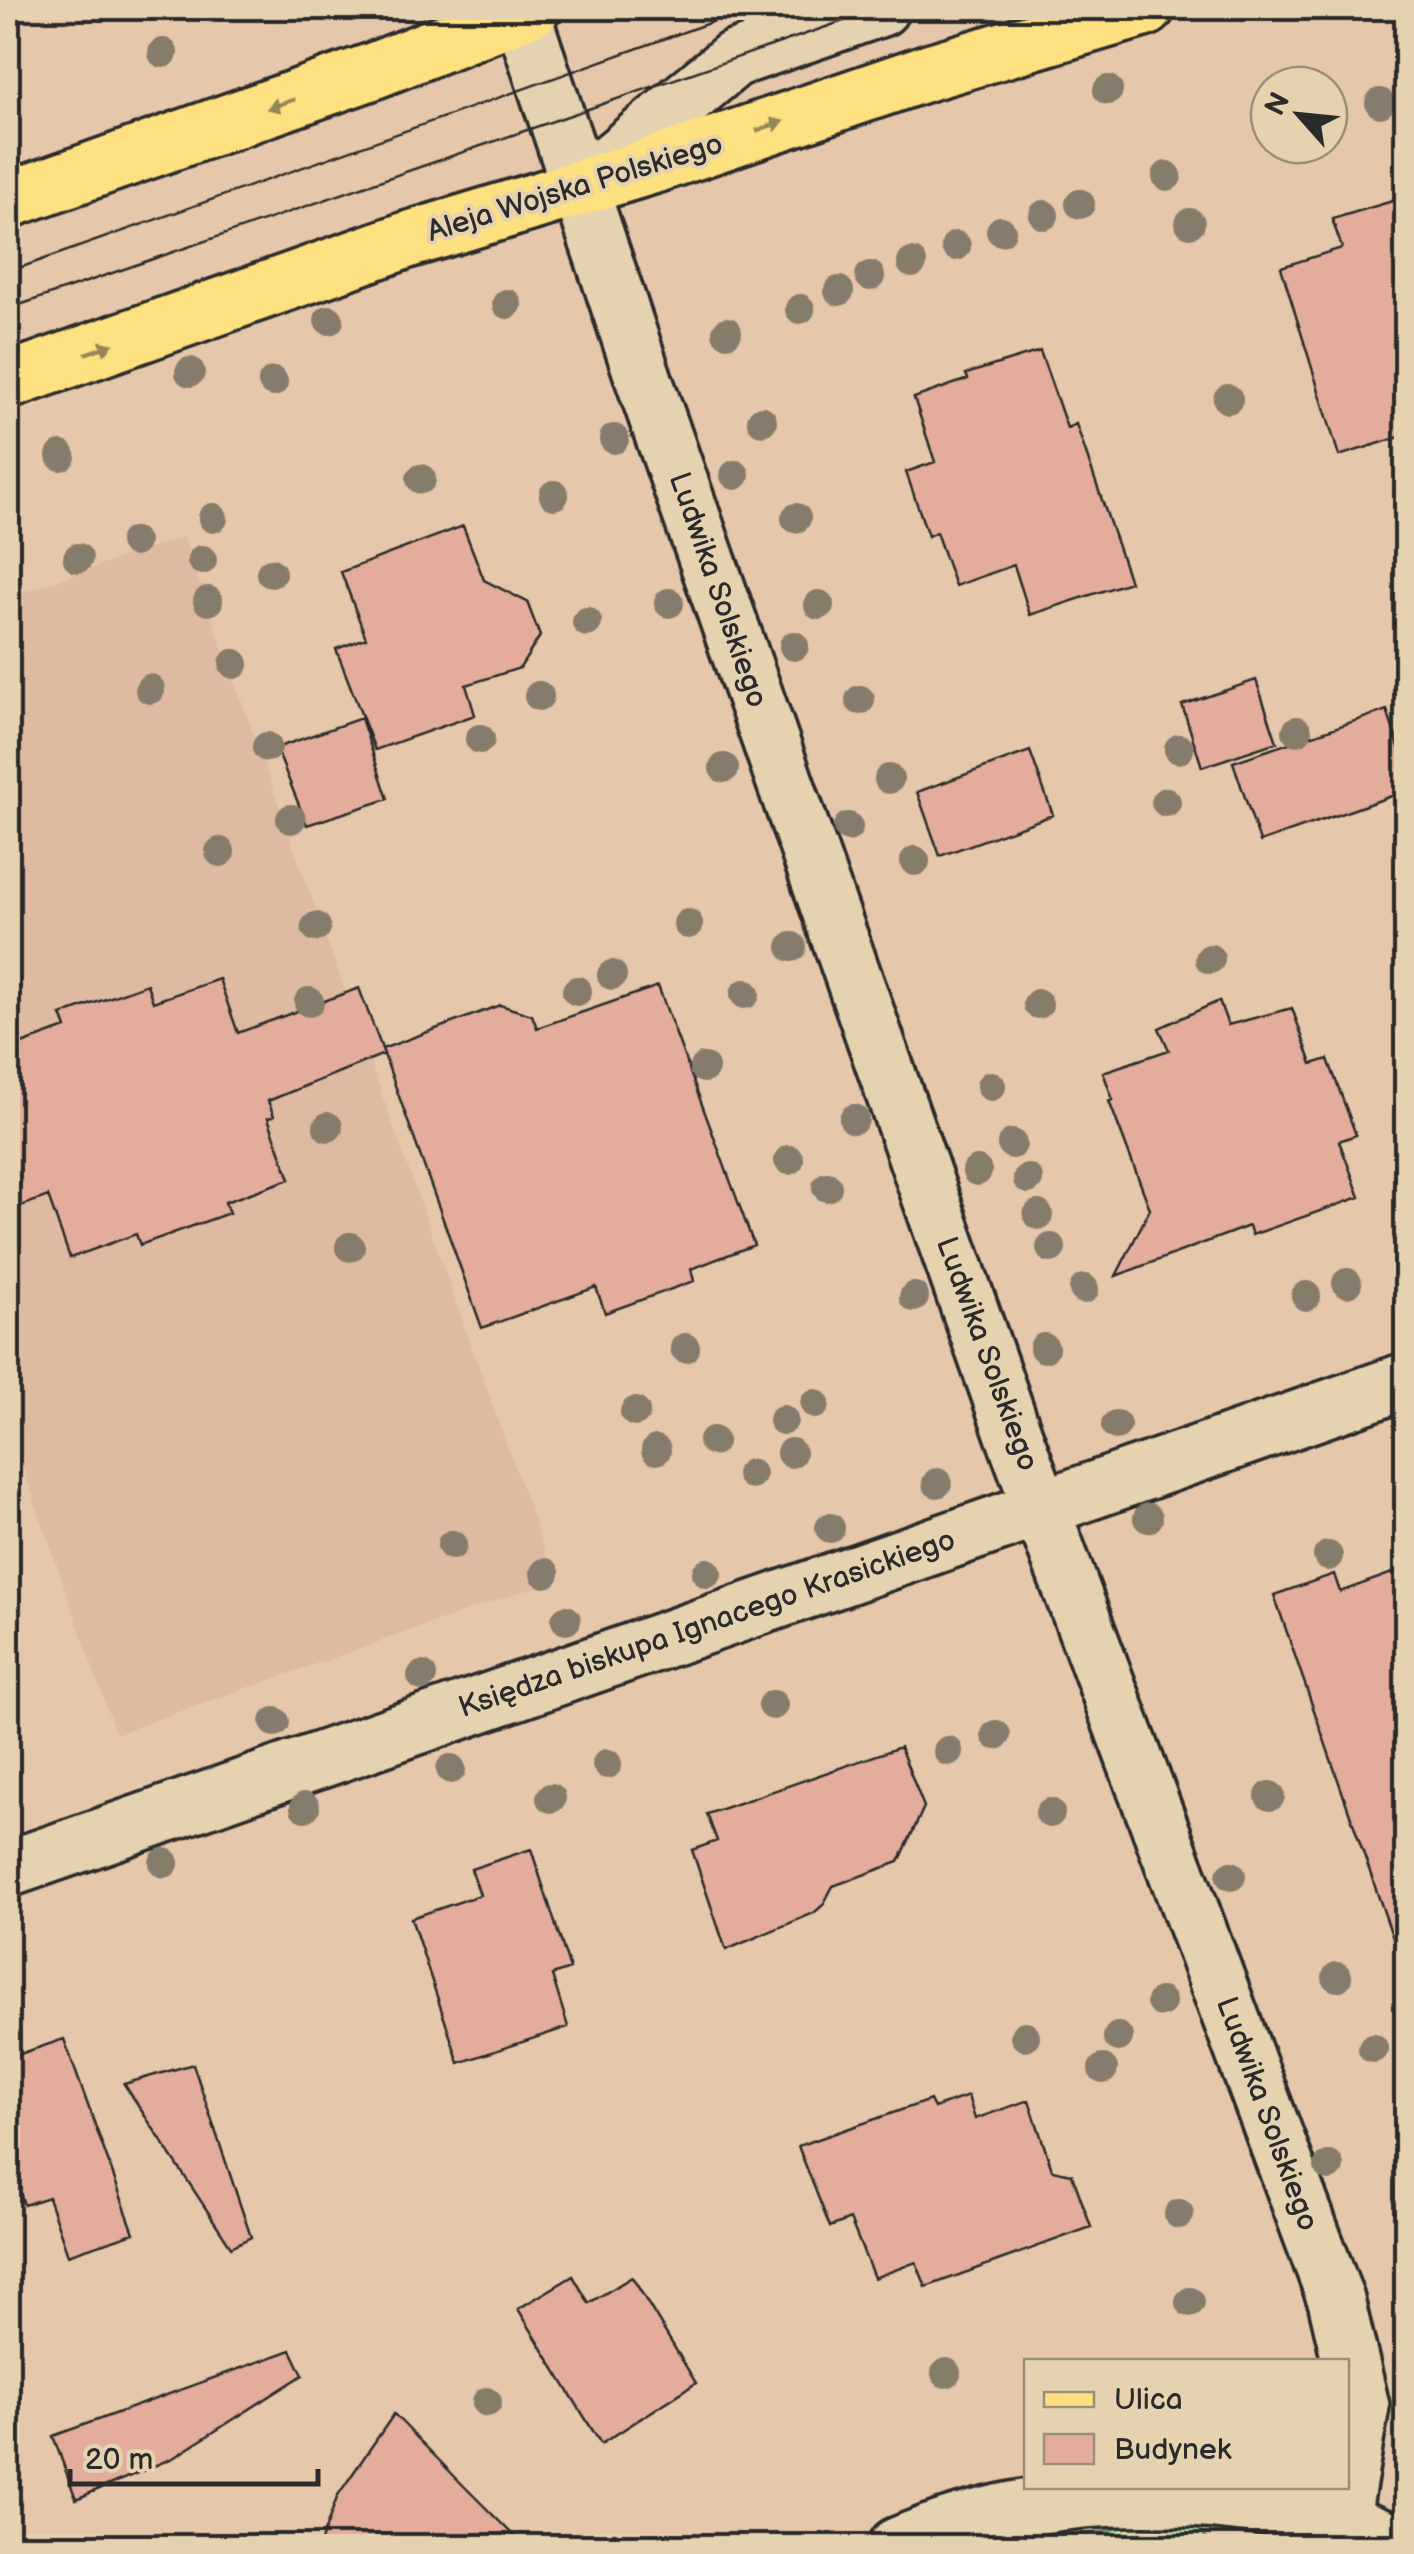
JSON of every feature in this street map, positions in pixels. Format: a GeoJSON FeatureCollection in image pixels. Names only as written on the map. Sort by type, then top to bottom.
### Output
{"type":"FeatureCollection","features":[{"type":"Feature","properties":{"kind":"main road","name":"Aleja Wojska Polskiego"},"geometry":{"type":"LineString","coordinates":[[8,381],[407,240],[578,189],[894,83],[1146,8]]}},
{"type":"Feature","properties":{"kind":"main road"},"geometry":{"type":"LineString","coordinates":[[8,200],[373,71],[525,9]]}},
{"type":"Feature","properties":{"kind":"street"},"geometry":{"type":"LineString","coordinates":[[578,189],[734,59],[881,8]]}},
{"type":"Feature","properties":{"kind":"street","name":"Aleja Wojska Polskiego"},"geometry":{"type":"LineString","coordinates":[[525,9],[578,189]]}},
{"type":"Feature","properties":{"kind":"street","name":"Ludwika Solskiego"},"geometry":{"type":"LineString","coordinates":[[578,189],[1015,1438],[1336,2300],[1360,2406],[1349,2474]]}},
{"type":"Feature","properties":{"kind":"street","name":"Księdza biskupa Ignacego Krasickiego"},"geometry":{"type":"LineString","coordinates":[[8,1869],[1406,1381]]}},
{"type":"Feature","properties":{"kind":"street","name":"Ludwika Solskiego"},"geometry":{"type":"LineString","coordinates":[[1341,2523],[1347,2489]]}},
{"type":"Feature","properties":{"kind":"street"},"geometry":{"type":"LineString","coordinates":[[897,2546],[937,2528],[1070,2500],[1207,2498],[1341,2523],[1403,2546]]}},
{"type":"Feature","properties":{"kind":"shaded area"},"geometry":{"type":"Polygon","coordinates":[[[183,537],[555,1580],[116,1734],[8,1425],[8,597],[183,537]]]}},
{"type":"Feature","properties":{"kind":"green space"},"geometry":{"type":"Polygon","coordinates":[[[1128,2527],[1199,2529],[1206,2539],[1202,2546],[1021,2546],[1128,2527]]]}},
{"type":"Feature","properties":{"kind":"building"},"geometry":{"type":"Polygon","coordinates":[[[1406,197],[1406,435],[1339,456],[1281,267],[1342,248],[1332,219],[1406,197]]]}},
{"type":"Feature","properties":{"kind":"building"},"geometry":{"type":"Polygon","coordinates":[[[1040,351],[1067,428],[1076,424],[1130,582],[1030,615],[1014,565],[955,586],[936,532],[928,536],[906,472],[935,462],[914,398],[968,379],[966,374],[1040,351]]]}},
{"type":"Feature","properties":{"kind":"building"},"geometry":{"type":"Polygon","coordinates":[[[463,526],[484,580],[527,602],[540,636],[520,668],[466,685],[475,715],[375,750],[336,649],[366,638],[341,572],[463,526]]]}},
{"type":"Feature","properties":{"kind":"building"},"geometry":{"type":"Polygon","coordinates":[[[1256,680],[1277,742],[1202,767],[1182,705],[1256,680]]]}},
{"type":"Feature","properties":{"kind":"building"},"geometry":{"type":"Polygon","coordinates":[[[1387,710],[1406,769],[1406,791],[1260,842],[1233,762],[1387,710]]]}},
{"type":"Feature","properties":{"kind":"building"},"geometry":{"type":"Polygon","coordinates":[[[361,718],[388,799],[307,825],[276,748],[361,718]]]}},
{"type":"Feature","properties":{"kind":"building"},"geometry":{"type":"Polygon","coordinates":[[[1030,751],[1053,815],[940,856],[917,792],[1030,751]]]}},
{"type":"Feature","properties":{"kind":"building"},"geometry":{"type":"Polygon","coordinates":[[[219,979],[238,1033],[359,988],[384,1054],[268,1101],[274,1116],[268,1118],[290,1179],[225,1202],[229,1213],[140,1245],[136,1234],[70,1258],[48,1196],[8,1211],[8,1049],[66,1028],[61,1015],[147,984],[153,1002],[219,979]]]}},
{"type":"Feature","properties":{"kind":"building"},"geometry":{"type":"Polygon","coordinates":[[[658,986],[754,1245],[691,1269],[694,1281],[605,1313],[596,1287],[482,1328],[382,1049],[500,1005],[532,1015],[537,1028],[658,986]]]}},
{"type":"Feature","properties":{"kind":"building"},"geometry":{"type":"Polygon","coordinates":[[[1219,1001],[1228,1025],[1292,1008],[1312,1064],[1328,1059],[1356,1135],[1339,1141],[1360,1197],[1252,1235],[1249,1226],[1116,1276],[1150,1209],[1109,1101],[1113,1100],[1103,1072],[1169,1050],[1159,1028],[1219,1001]]]}},
{"type":"Feature","properties":{"kind":"building"},"geometry":{"type":"Polygon","coordinates":[[[1406,1568],[1406,1945],[1396,1947],[1274,1595],[1334,1574],[1340,1592],[1406,1568]]]}},
{"type":"Feature","properties":{"kind":"building"},"geometry":{"type":"Polygon","coordinates":[[[900,1747],[924,1807],[899,1862],[833,1886],[814,1913],[726,1950],[692,1850],[717,1841],[707,1814],[900,1747]]]}},
{"type":"Feature","properties":{"kind":"building"},"geometry":{"type":"Polygon","coordinates":[[[531,1849],[570,1969],[552,1975],[568,2027],[459,2063],[411,1918],[480,1895],[471,1869],[531,1849]]]}},
{"type":"Feature","properties":{"kind":"building"},"geometry":{"type":"Polygon","coordinates":[[[64,2039],[134,2233],[68,2255],[48,2197],[24,2205],[8,2156],[8,2058],[64,2039]]]}},
{"type":"Feature","properties":{"kind":"building"},"geometry":{"type":"Polygon","coordinates":[[[193,2064],[251,2237],[231,2247],[124,2084],[193,2064]]]}},
{"type":"Feature","properties":{"kind":"building"},"geometry":{"type":"Polygon","coordinates":[[[968,2096],[975,2119],[1029,2100],[1052,2170],[1072,2174],[1091,2227],[926,2287],[916,2262],[874,2278],[850,2219],[830,2227],[798,2146],[930,2100],[934,2108],[968,2096]]]}},
{"type":"Feature","properties":{"kind":"building"},"geometry":{"type":"Polygon","coordinates":[[[573,2276],[589,2303],[632,2277],[696,2383],[601,2444],[518,2309],[573,2276]]]}},
{"type":"Feature","properties":{"kind":"building"},"geometry":{"type":"Polygon","coordinates":[[[291,2350],[303,2375],[173,2458],[76,2499],[53,2436],[291,2350]]]}},
{"type":"Feature","properties":{"kind":"building"},"geometry":{"type":"Polygon","coordinates":[[[394,2414],[524,2546],[319,2546],[338,2495],[394,2414]]]}},
{"type":"Feature","properties":{"kind":"tram line"},"geometry":{"type":"LineString","coordinates":[[8,272],[751,8]]}},
{"type":"Feature","properties":{"kind":"tram line"},"geometry":{"type":"LineString","coordinates":[[8,309],[881,8]]}}]}
